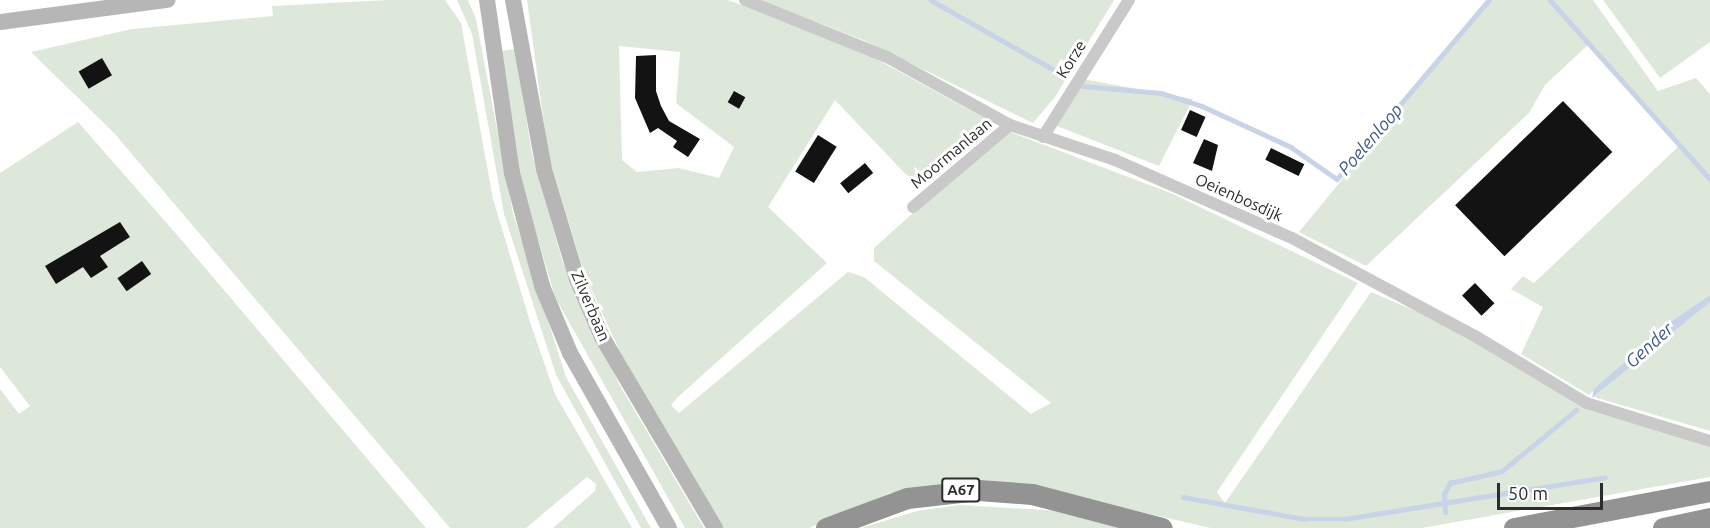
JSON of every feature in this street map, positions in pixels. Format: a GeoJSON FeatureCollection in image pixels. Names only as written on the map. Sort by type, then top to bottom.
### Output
{"type":"FeatureCollection","features":[{"type":"Feature","properties":{"kind":"highway","name":"A67"},"geometry":{"type":"LineString","coordinates":[[826,528],[907,498],[978,490],[1032,494],[1162,528]]}},
{"type":"Feature","properties":{"kind":"highway"},"geometry":{"type":"LineString","coordinates":[[1514,528],[1710,492]]}},
{"type":"Feature","properties":{"kind":"highway"},"geometry":{"type":"LineString","coordinates":[[1663,528],[1710,518]]}},
{"type":"Feature","properties":{"kind":"main road"},"geometry":{"type":"LineString","coordinates":[[0,22],[168,0]]}},
{"type":"Feature","properties":{"kind":"main road"},"geometry":{"type":"LineString","coordinates":[[476,0],[494,64]]}},
{"type":"Feature","properties":{"kind":"main road"},"geometry":{"type":"LineString","coordinates":[[487,0],[494,64],[512,173],[555,320],[669,528]]}},
{"type":"Feature","properties":{"kind":"main road","name":"Zilverbaan"},"geometry":{"type":"LineString","coordinates":[[513,0],[544,169],[577,279],[602,337],[715,528]]}},
{"type":"Feature","properties":{"kind":"main road","name":"Zilverbaan"},"geometry":{"type":"LineString","coordinates":[[523,0],[528,44],[525,62]]}},
{"type":"Feature","properties":{"kind":"street","name":"Oeienbosdijk"},"geometry":{"type":"LineString","coordinates":[[745,0],[887,57],[1010,125],[1115,160],[1292,238],[1465,330],[1586,403],[1710,441]]}},
{"type":"Feature","properties":{"kind":"street","name":"Korze"},"geometry":{"type":"LineString","coordinates":[[1043,136],[1129,0]]}},
{"type":"Feature","properties":{"kind":"street","name":"Moormanlaan"},"geometry":{"type":"LineString","coordinates":[[913,207],[1010,125]]}},
{"type":"Feature","properties":{"kind":"green space"},"geometry":{"type":"Polygon","coordinates":[[[389,0],[445,0],[461,23],[493,199],[531,325],[555,394],[632,528],[553,528],[595,491],[596,484],[587,477],[526,528],[450,528],[114,133],[31,52],[132,29],[273,16],[272,6],[389,0]]]}},
{"type":"Feature","properties":{"kind":"green space"},"geometry":{"type":"Polygon","coordinates":[[[457,0],[468,0],[476,19],[513,213],[566,377],[651,528],[641,528],[556,375],[504,214],[472,34],[457,0]]]}},
{"type":"Feature","properties":{"kind":"green space"},"geometry":{"type":"Polygon","coordinates":[[[527,0],[728,0],[854,47],[988,120],[915,184],[835,100],[768,207],[827,263],[678,397],[671,405],[679,413],[848,272],[864,277],[1031,414],[1051,403],[874,261],[874,248],[1005,130],[1173,194],[1358,283],[1217,492],[1225,503],[1371,292],[1441,322],[1584,409],[1710,446],[1710,477],[1422,528],[1211,528],[1019,484],[890,493],[809,528],[722,528],[627,367],[584,273],[548,154],[527,0]],[[619,46],[622,160],[637,172],[679,168],[719,178],[734,147],[676,103],[680,52],[619,46]]]}},
{"type":"Feature","properties":{"kind":"green space"},"geometry":{"type":"Polygon","coordinates":[[[759,0],[1114,0],[1055,97],[1033,123],[863,40],[759,0]]]}},
{"type":"Feature","properties":{"kind":"green space"},"geometry":{"type":"Polygon","coordinates":[[[1490,0],[1593,0],[1658,91],[1696,78],[1710,94],[1710,295],[1670,322],[1589,395],[1521,354],[1543,307],[1511,289],[1523,276],[1534,283],[1679,146],[1589,44],[1545,85],[1529,113],[1366,266],[1299,232],[1490,0]]]}},
{"type":"Feature","properties":{"kind":"green space"},"geometry":{"type":"Polygon","coordinates":[[[1603,0],[1710,0],[1710,42],[1660,78],[1603,0]]]}},
{"type":"Feature","properties":{"kind":"green space"},"geometry":{"type":"Polygon","coordinates":[[[515,49],[532,154],[563,263],[619,384],[704,528],[685,528],[555,297],[520,178],[500,51],[515,49]]]}},
{"type":"Feature","properties":{"kind":"green space"},"geometry":{"type":"Polygon","coordinates":[[[1082,79],[1193,99],[1159,166],[1057,126],[1082,79]]]}},
{"type":"Feature","properties":{"kind":"green space"},"geometry":{"type":"Polygon","coordinates":[[[78,122],[426,528],[0,528],[0,389],[19,414],[30,406],[0,367],[0,173],[78,122]]]}},
{"type":"Feature","properties":{"kind":"green space"},"geometry":{"type":"Polygon","coordinates":[[[1710,302],[1710,431],[1594,397],[1667,332],[1710,302]]]}},
{"type":"Feature","properties":{"kind":"green space"},"geometry":{"type":"Polygon","coordinates":[[[960,505],[1079,512],[1139,528],[861,528],[917,511],[960,505]]]}},
{"type":"Feature","properties":{"kind":"water"},"geometry":{"type":"Polygon","coordinates":[[[1710,295],[1710,302],[1592,398],[1594,389],[1670,322],[1710,295]]]}},
{"type":"Feature","properties":{"kind":"building"},"geometry":{"type":"Polygon","coordinates":[[[656,55],[656,91],[661,106],[669,121],[700,139],[688,157],[673,147],[677,141],[658,128],[650,133],[635,98],[636,56],[656,55]]]}},
{"type":"Feature","properties":{"kind":"building"},"geometry":{"type":"Polygon","coordinates":[[[102,58],[112,75],[89,89],[79,72],[102,58]]]}},
{"type":"Feature","properties":{"kind":"building"},"geometry":{"type":"Polygon","coordinates":[[[734,91],[745,97],[739,109],[728,102],[734,91]]]}},
{"type":"Feature","properties":{"kind":"building"},"geometry":{"type":"Polygon","coordinates":[[[1563,101],[1612,152],[1504,256],[1455,205],[1563,101]]]}},
{"type":"Feature","properties":{"kind":"building"},"geometry":{"type":"Polygon","coordinates":[[[1190,110],[1206,117],[1197,137],[1181,130],[1190,110]]]}},
{"type":"Feature","properties":{"kind":"building"},"geometry":{"type":"Polygon","coordinates":[[[818,135],[837,147],[814,183],[795,171],[818,135]]]}},
{"type":"Feature","properties":{"kind":"building"},"geometry":{"type":"Polygon","coordinates":[[[1204,139],[1218,145],[1212,171],[1193,163],[1204,139]]]}},
{"type":"Feature","properties":{"kind":"building"},"geometry":{"type":"Polygon","coordinates":[[[1271,148],[1304,164],[1299,176],[1265,160],[1271,148]]]}},
{"type":"Feature","properties":{"kind":"building"},"geometry":{"type":"Polygon","coordinates":[[[865,163],[873,173],[848,193],[840,183],[865,163]]]}},
{"type":"Feature","properties":{"kind":"building"},"geometry":{"type":"Polygon","coordinates":[[[120,222],[130,237],[100,256],[108,267],[91,278],[83,267],[56,284],[45,266],[120,222]]]}},
{"type":"Feature","properties":{"kind":"building"},"geometry":{"type":"Polygon","coordinates":[[[142,261],[151,274],[127,291],[117,278],[142,261]]]}},
{"type":"Feature","properties":{"kind":"building"},"geometry":{"type":"Polygon","coordinates":[[[1475,283],[1494,303],[1482,316],[1462,296],[1475,283]]]}},
{"type":"Feature","properties":{"kind":"waterway","name":"Poelenloop"},"geometry":{"type":"LineString","coordinates":[[931,0],[1063,75]]}},
{"type":"Feature","properties":{"kind":"waterway","name":"Poelenloop"},"geometry":{"type":"LineString","coordinates":[[1083,86],[1161,93],[1202,106],[1291,147],[1337,179],[1489,0]]}},
{"type":"Feature","properties":{"kind":"waterway","name":"Poelenloop"},"geometry":{"type":"LineString","coordinates":[[1550,0],[1710,179]]}},
{"type":"Feature","properties":{"kind":"waterway","name":"Gender"},"geometry":{"type":"LineString","coordinates":[[1445,513],[1444,494],[1450,483],[1502,471],[1576,410]]}},
{"type":"Feature","properties":{"kind":"waterway"},"geometry":{"type":"LineString","coordinates":[[1183,497],[1304,519],[1344,519],[1605,477]]}}]}
